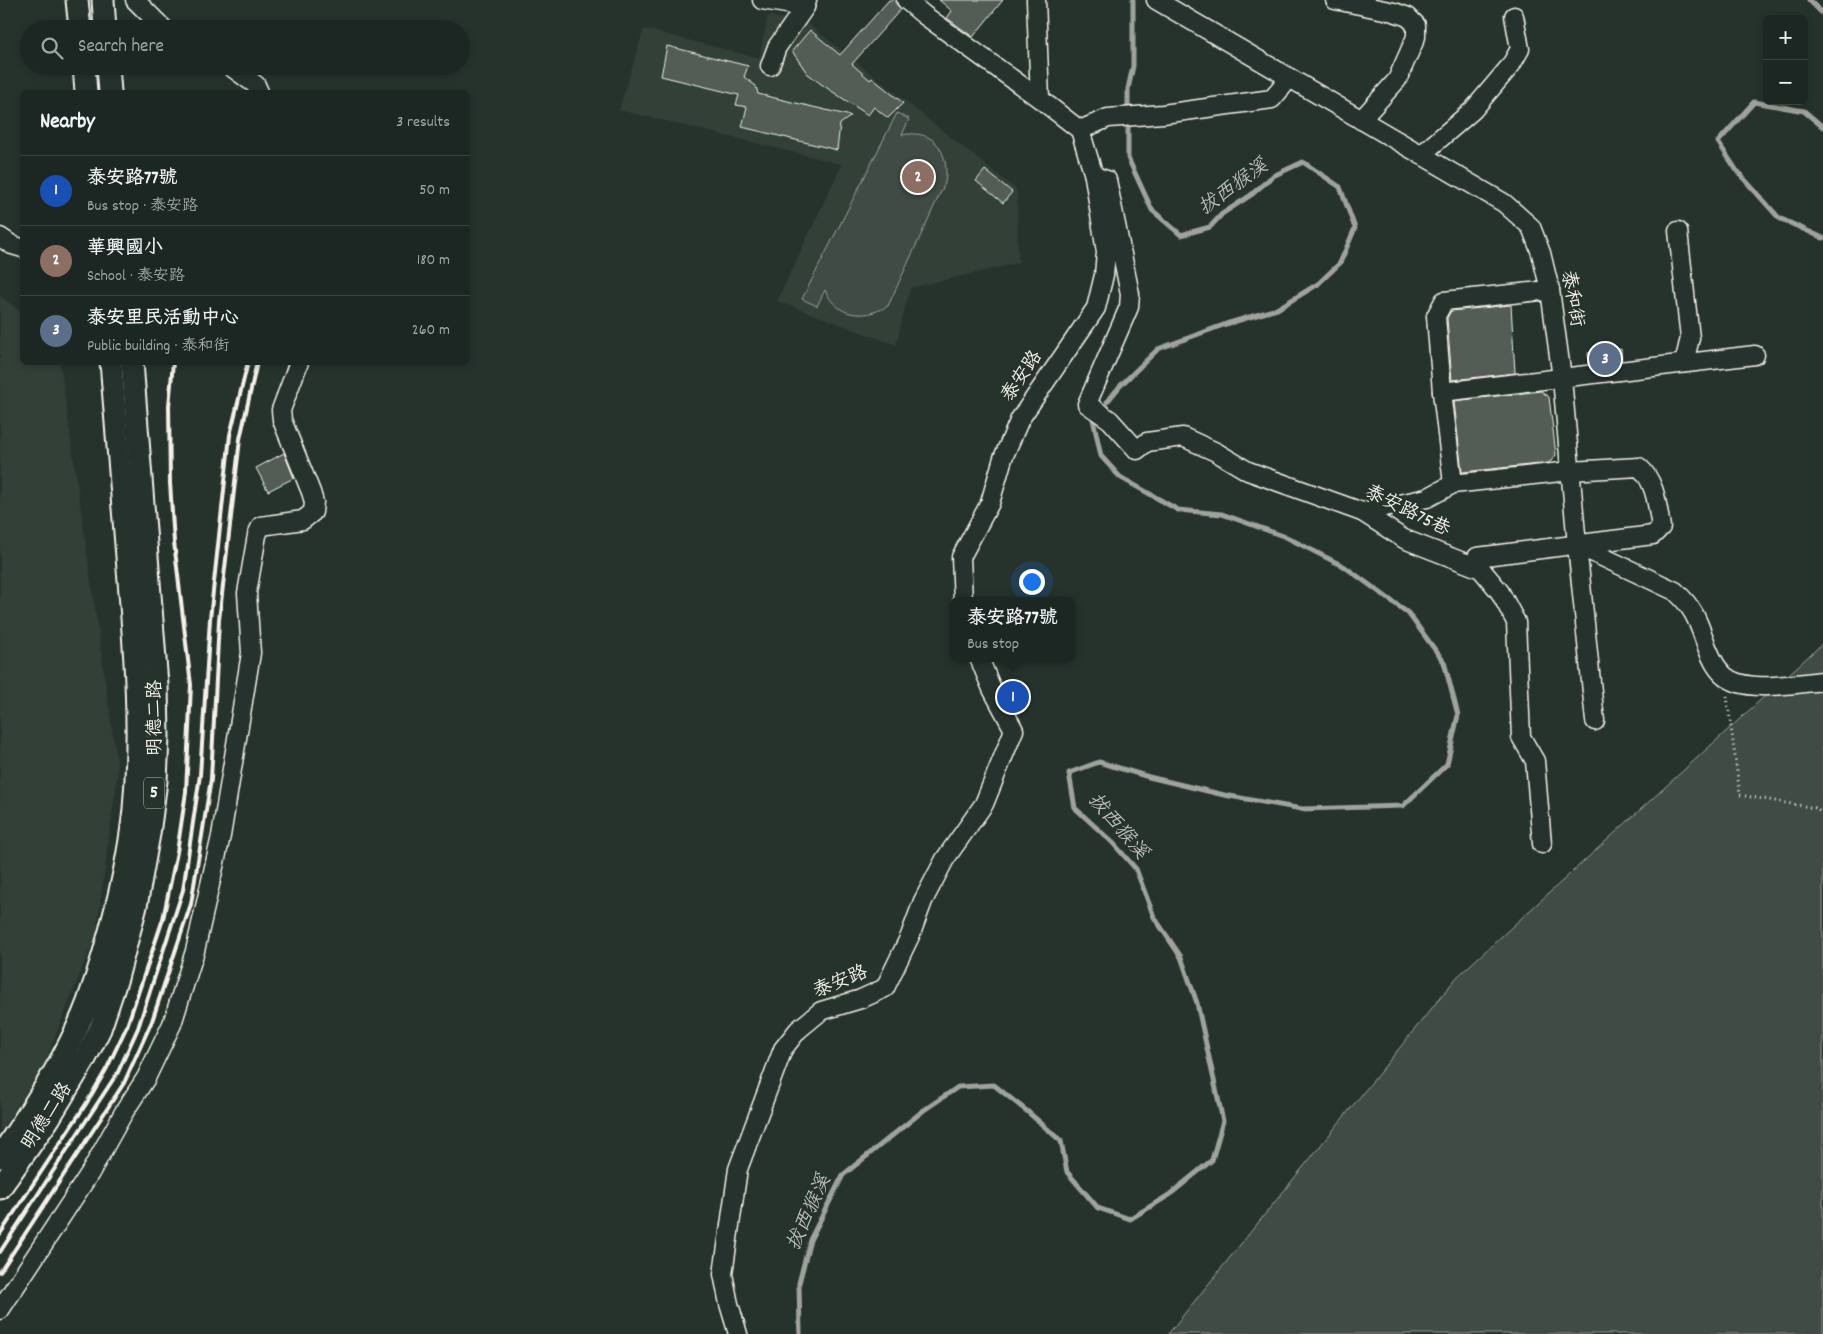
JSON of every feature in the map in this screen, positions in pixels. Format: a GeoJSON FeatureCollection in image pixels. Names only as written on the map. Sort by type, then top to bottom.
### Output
{"type":"FeatureCollection","features":[{"type":"Feature","properties":{"kind":"main road"},"geometry":{"type":"LineString","coordinates":[[77,0],[79,20]]}},
{"type":"Feature","properties":{"kind":"main road"},"geometry":{"type":"LineString","coordinates":[[103,0],[104,20]]}},
{"type":"Feature","properties":{"kind":"main road"},"geometry":{"type":"LineString","coordinates":[[85,75],[86,90]]}},
{"type":"Feature","properties":{"kind":"main road"},"geometry":{"type":"LineString","coordinates":[[109,75],[110,90]]}},
{"type":"Feature","properties":{"kind":"main road","name":"明德二路"},"geometry":{"type":"LineString","coordinates":[[0,1157],[33,1106],[70,1042],[87,1003],[107,939],[121,882],[134,810],[136,676],[111,365]]}},
{"type":"Feature","properties":{"kind":"main road","name":"明德二路"},"geometry":{"type":"LineString","coordinates":[[0,1188],[48,1120],[85,1059],[100,1029],[117,978],[133,915],[149,834],[156,781],[158,737],[157,685],[132,365]]}},
{"type":"Feature","properties":{"kind":"street"},"geometry":{"type":"LineString","coordinates":[[136,0],[155,20]]}},
{"type":"Feature","properties":{"kind":"street"},"geometry":{"type":"LineString","coordinates":[[762,0],[806,3],[777,47],[770,66]]}},
{"type":"Feature","properties":{"kind":"street"},"geometry":{"type":"LineString","coordinates":[[906,0],[1040,98],[1080,130],[1108,118],[1163,114],[1272,99],[1290,78],[1156,0]]}},
{"type":"Feature","properties":{"kind":"street"},"geometry":{"type":"LineString","coordinates":[[1036,0],[1040,98]]}},
{"type":"Feature","properties":{"kind":"street"},"geometry":{"type":"LineString","coordinates":[[1335,0],[1394,12],[1408,17],[1416,25],[1416,38],[1397,80],[1361,120]]}},
{"type":"Feature","properties":{"kind":"street"},"geometry":{"type":"LineString","coordinates":[[1421,154],[1473,110],[1511,66],[1520,49],[1514,16]]}},
{"type":"Feature","properties":{"kind":"street"},"geometry":{"type":"LineString","coordinates":[[242,75],[256,85],[258,90]]}},
{"type":"Feature","properties":{"kind":"street","name":"泰和街"},"geometry":{"type":"LineString","coordinates":[[1290,78],[1504,203],[1531,227],[1541,252],[1550,290],[1562,378],[1595,722]]}},
{"type":"Feature","properties":{"kind":"street","name":"泰安路"},"geometry":{"type":"LineString","coordinates":[[963,597],[961,557],[990,503],[1003,458],[1020,419],[1096,308],[1104,275],[1106,252],[1094,176],[1080,130]]}},
{"type":"Feature","properties":{"kind":"street","name":"泰安路"},"geometry":{"type":"LineString","coordinates":[[1086,404],[1129,307],[1130,294],[1107,180],[1094,176]]}},
{"type":"Feature","properties":{"kind":"street"},"geometry":{"type":"LineString","coordinates":[[1678,231],[1690,338],[1684,363]]}},
{"type":"Feature","properties":{"kind":"street"},"geometry":{"type":"LineString","coordinates":[[0,237],[12,245],[20,247]]}},
{"type":"Feature","properties":{"kind":"street"},"geometry":{"type":"LineString","coordinates":[[1453,484],[1442,392],[1436,316],[1444,301],[1550,290]]}},
{"type":"Feature","properties":{"kind":"street"},"geometry":{"type":"LineString","coordinates":[[1442,392],[1755,355]]}},
{"type":"Feature","properties":{"kind":"street"},"geometry":{"type":"LineString","coordinates":[[0,1310],[90,1173],[124,1112],[146,1078],[172,1024],[178,1006],[195,951],[220,836],[250,653],[247,592],[257,535],[261,526],[303,520],[313,512],[314,502],[311,492],[282,420],[281,410],[298,365]]}},
{"type":"Feature","properties":{"kind":"street","name":"泰安路75巷"},"geometry":{"type":"LineString","coordinates":[[1086,404],[1110,420],[1137,450],[1148,442],[1183,437],[1216,452],[1248,471],[1362,512],[1404,539],[1481,569],[1500,592],[1516,622],[1521,737],[1535,761],[1542,844]]}},
{"type":"Feature","properties":{"kind":"street"},"geometry":{"type":"LineString","coordinates":[[1362,512],[1427,498],[1453,484],[1570,471],[1639,467],[1647,474],[1656,495],[1661,527],[1653,535],[1478,557]]}},
{"type":"Feature","properties":{"kind":"street"},"geometry":{"type":"LineString","coordinates":[[1577,545],[1675,591],[1688,603],[1697,619],[1712,660],[1724,676],[1736,683],[1758,686],[1823,681]]}},
{"type":"Feature","properties":{"kind":"street","name":"泰安路"},"geometry":{"type":"LineString","coordinates":[[738,1334],[723,1274],[738,1169],[783,1049],[798,1030],[821,1011],[860,999],[886,988],[910,936],[923,900],[945,859],[984,804],[1014,730],[992,689],[981,662]]}},
{"type":"Feature","properties":{"kind":"path"},"geometry":{"type":"LineString","coordinates":[[1724,676],[1740,795],[1815,808],[1823,814]]}},
{"type":"Feature","properties":{"kind":"shaded area"},"geometry":{"type":"Polygon","coordinates":[[[768,16],[806,22],[1017,190],[1018,263],[910,288],[896,345],[777,301],[842,164],[619,110],[644,29],[759,58],[768,16]]]}},
{"type":"Feature","properties":{"kind":"shaded area"},"geometry":{"type":"Polygon","coordinates":[[[897,113],[909,119],[902,135],[923,135],[938,145],[945,162],[945,183],[888,306],[869,313],[860,314],[844,311],[836,306],[825,290],[817,306],[802,299],[897,113]]]}},
{"type":"Feature","properties":{"kind":"shaded area"},"geometry":{"type":"Polygon","coordinates":[[[0,296],[20,311],[20,365],[60,365],[118,771],[96,934],[43,1067],[0,1132],[0,296]]]}},
{"type":"Feature","properties":{"kind":"shaded area"},"geometry":{"type":"Polygon","coordinates":[[[1823,643],[1823,1334],[1168,1334],[1457,977],[1823,643]]]}},
{"type":"Feature","properties":{"kind":"building"},"geometry":{"type":"Polygon","coordinates":[[[889,0],[893,0],[901,9],[852,64],[870,80],[872,78],[903,103],[888,118],[874,107],[868,115],[821,84],[807,73],[792,51],[810,30],[840,55],[889,0]]]}},
{"type":"Feature","properties":{"kind":"building"},"geometry":{"type":"Polygon","coordinates":[[[939,0],[1003,0],[973,37],[947,18],[952,11],[939,0]]]}},
{"type":"Feature","properties":{"kind":"building"},"geometry":{"type":"Polygon","coordinates":[[[667,46],[748,66],[744,77],[756,86],[758,94],[851,116],[840,124],[837,150],[742,127],[747,107],[736,105],[739,95],[661,76],[667,46]]]}},
{"type":"Feature","properties":{"kind":"building"},"geometry":{"type":"Polygon","coordinates":[[[985,170],[1012,192],[1003,203],[976,181],[985,170]]]}},
{"type":"Feature","properties":{"kind":"building"},"geometry":{"type":"Polygon","coordinates":[[[1511,305],[1515,373],[1452,380],[1447,318],[1451,311],[1511,305]]]}},
{"type":"Feature","properties":{"kind":"building"},"geometry":{"type":"Polygon","coordinates":[[[1621,349],[1622,360],[1589,364],[1588,353],[1621,349]]]}},
{"type":"Feature","properties":{"kind":"building"},"geometry":{"type":"Polygon","coordinates":[[[1541,391],[1549,397],[1556,455],[1551,461],[1548,463],[1462,472],[1454,401],[1541,391]]]}},
{"type":"Feature","properties":{"kind":"building"},"geometry":{"type":"Polygon","coordinates":[[[284,453],[294,478],[268,491],[256,468],[284,453]]]}},
{"type":"Feature","properties":{"kind":"waterway","name":"拔西猴溪"},"geometry":{"type":"LineString","coordinates":[[1107,402],[1120,386],[1158,349],[1226,324],[1277,309],[1318,284],[1340,263],[1355,228],[1340,187],[1303,162],[1273,176],[1251,195],[1222,214],[1210,227],[1181,235],[1152,210],[1128,158],[1128,89],[1133,66],[1133,0]]}},
{"type":"Feature","properties":{"kind":"waterway"},"geometry":{"type":"LineString","coordinates":[[1809,0],[1823,14]]}},
{"type":"Feature","properties":{"kind":"waterway"},"geometry":{"type":"LineString","coordinates":[[1823,127],[1804,111],[1754,102],[1718,142],[1737,171],[1779,218],[1823,238]]}},
{"type":"Feature","properties":{"kind":"waterway","name":"拔西猴溪"},"geometry":{"type":"LineString","coordinates":[[800,1334],[799,1283],[810,1240],[843,1175],[924,1110],[958,1087],[994,1085],[1061,1141],[1067,1172],[1098,1208],[1130,1219],[1169,1195],[1212,1160],[1223,1121],[1197,1003],[1181,957],[1154,917],[1136,869],[1113,843],[1075,808],[1069,773],[1099,762],[1149,777],[1224,795],[1302,809],[1403,806],[1447,764],[1458,715],[1444,662],[1408,613],[1345,567],[1286,537],[1222,514],[1178,510],[1120,477],[1101,456],[1093,419]]}},
{"type":"Feature","properties":{"kind":"railway"},"geometry":{"type":"LineString","coordinates":[[0,1234],[86,1104],[107,1068],[127,1026],[163,919],[177,852],[186,792],[191,685],[174,542],[170,483],[169,406],[173,365]]}},
{"type":"Feature","properties":{"kind":"railway"},"geometry":{"type":"LineString","coordinates":[[0,1252],[118,1072],[138,1028],[183,890],[200,775],[210,619],[230,435],[247,365]]}},
{"type":"Feature","properties":{"kind":"railway"},"geometry":{"type":"LineString","coordinates":[[0,1272],[124,1083],[152,1021],[191,904],[211,779],[219,620],[240,439],[256,365]]}},
{"type":"Feature","properties":{"kind":"place","name":"華興國小"},"geometry":{"type":"Point","coordinates":[918,177]}},
{"type":"Feature","properties":{"kind":"place","name":"泰安里民活動中心"},"geometry":{"type":"Point","coordinates":[1605,359]}},
{"type":"Feature","properties":{"kind":"place","name":"泰安路77號"},"geometry":{"type":"Point","coordinates":[1013,697]}}]}
